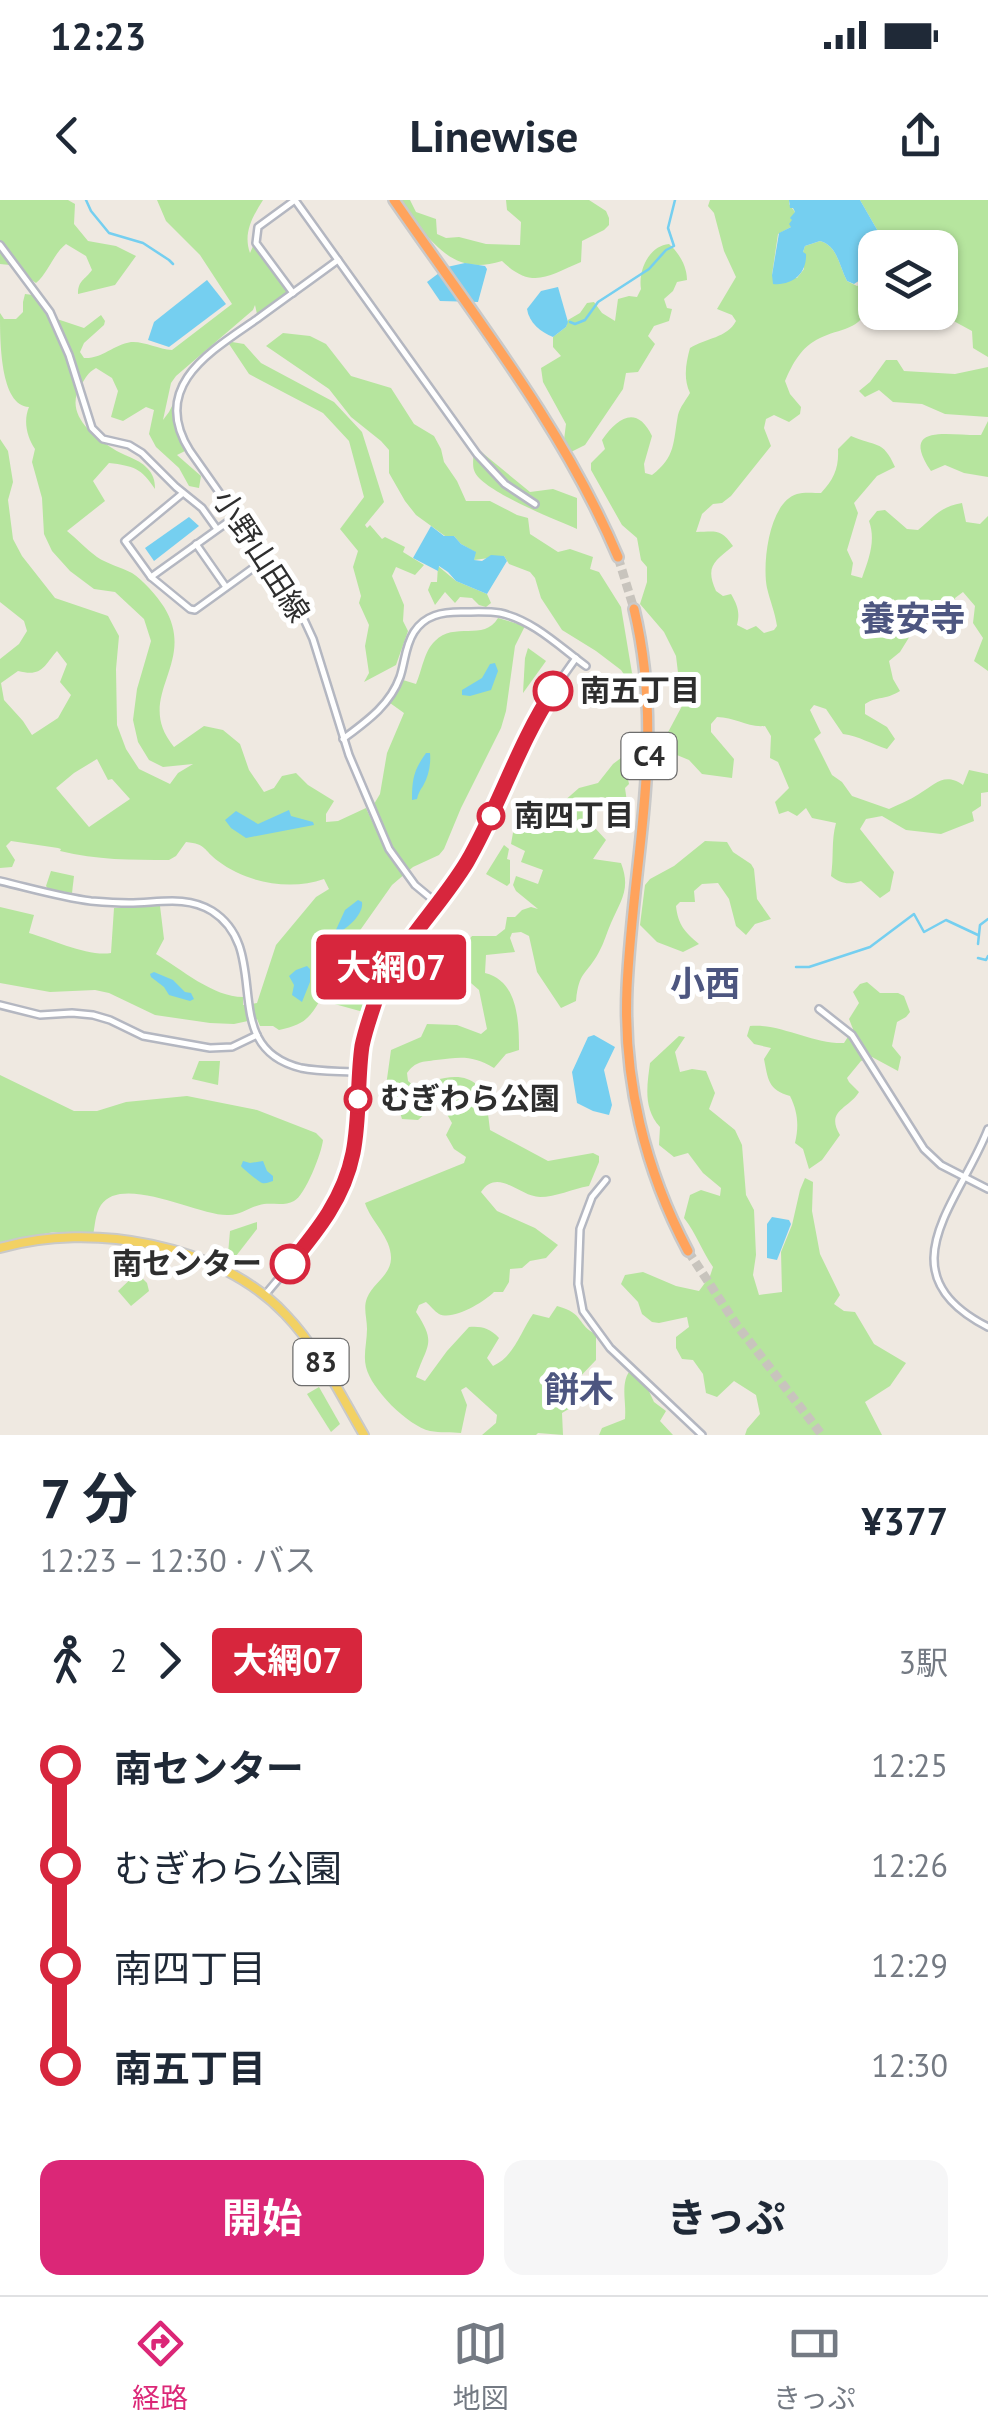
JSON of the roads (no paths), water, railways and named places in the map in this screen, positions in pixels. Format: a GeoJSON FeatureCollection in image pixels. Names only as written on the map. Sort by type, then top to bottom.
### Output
{"type":"FeatureCollection","features":[{"type":"Feature","properties":{"kind":"highway"},"geometry":{"type":"LineString","coordinates":[[394,200],[532,397],[576,470],[618,557]]}},
{"type":"Feature","properties":{"kind":"highway","name":"C4"},"geometry":{"type":"LineString","coordinates":[[634,609],[644,660],[650,728],[627,990],[628,1046],[636,1107],[658,1186],[688,1251]]}},
{"type":"Feature","properties":{"kind":"main road","name":"83"},"geometry":{"type":"LineString","coordinates":[[0,1248],[64,1236],[108,1239],[204,1259],[236,1274],[285,1314],[313,1348],[364,1435]]}},
{"type":"Feature","properties":{"kind":"street"},"geometry":{"type":"LineString","coordinates":[[293,293],[256,243],[258,227],[295,200],[477,454],[504,484],[535,504]]}},
{"type":"Feature","properties":{"kind":"street"},"geometry":{"type":"LineString","coordinates":[[0,246],[50,312],[69,355],[92,428],[103,438],[135,448],[202,508],[217,529]]}},
{"type":"Feature","properties":{"kind":"street","name":"小野山田線"},"geometry":{"type":"LineString","coordinates":[[338,260],[202,359],[188,375],[178,402],[178,420],[185,443],[295,600],[307,624],[344,739],[389,850],[415,885],[438,904]]}},
{"type":"Feature","properties":{"kind":"street"},"geometry":{"type":"LineString","coordinates":[[184,494],[125,539],[151,576],[193,611],[267,558]]}},
{"type":"Feature","properties":{"kind":"street"},"geometry":{"type":"LineString","coordinates":[[151,576],[236,516]]}},
{"type":"Feature","properties":{"kind":"street"},"geometry":{"type":"LineString","coordinates":[[196,544],[226,588]]}},
{"type":"Feature","properties":{"kind":"street"},"geometry":{"type":"LineString","coordinates":[[344,739],[386,702],[400,677],[411,636],[436,614],[481,612],[510,616],[537,629],[586,666]]}},
{"type":"Feature","properties":{"kind":"street"},"geometry":{"type":"LineString","coordinates":[[266,1296],[328,1216],[345,1181],[355,1137],[363,1043],[370,1016],[393,964],[477,844],[541,711],[576,658]]}},
{"type":"Feature","properties":{"kind":"street"},"geometry":{"type":"LineString","coordinates":[[0,882],[87,900],[185,901],[209,909],[230,927],[240,944],[248,1013],[257,1035],[274,1054],[296,1066],[361,1073]]}},
{"type":"Feature","properties":{"kind":"street"},"geometry":{"type":"LineString","coordinates":[[0,1005],[40,1015],[93,1015],[152,1038],[210,1048],[232,1047],[257,1035]]}},
{"type":"Feature","properties":{"kind":"street"},"geometry":{"type":"LineString","coordinates":[[819,1009],[852,1036],[924,1149],[941,1165],[988,1190]]}},
{"type":"Feature","properties":{"kind":"street"},"geometry":{"type":"LineString","coordinates":[[988,1130],[940,1224],[934,1245],[939,1282],[950,1300],[988,1328]]}},
{"type":"Feature","properties":{"kind":"street"},"geometry":{"type":"LineString","coordinates":[[606,1180],[592,1197],[580,1229],[578,1284],[584,1312],[610,1348],[702,1435]]}},
{"type":"Feature","properties":{"kind":"water"},"geometry":{"type":"Polygon","coordinates":[[[789,200],[860,200],[877,230],[858,230],[858,281],[847,281],[834,252],[820,241],[805,246],[806,261],[797,277],[773,284],[779,233],[791,227],[790,218],[795,212],[789,200]]]}},
{"type":"Feature","properties":{"kind":"water"},"geometry":{"type":"Polygon","coordinates":[[[465,263],[487,269],[478,302],[440,301],[427,282],[447,267],[465,263]]]}},
{"type":"Feature","properties":{"kind":"water"},"geometry":{"type":"Polygon","coordinates":[[[207,280],[226,304],[169,347],[148,340],[154,322],[207,280]]]}},
{"type":"Feature","properties":{"kind":"water"},"geometry":{"type":"Polygon","coordinates":[[[558,287],[568,322],[553,337],[536,326],[527,309],[541,291],[558,287]]]}},
{"type":"Feature","properties":{"kind":"water"},"geometry":{"type":"Polygon","coordinates":[[[189,517],[199,526],[154,561],[145,548],[189,517]]]}},
{"type":"Feature","properties":{"kind":"water"},"geometry":{"type":"Polygon","coordinates":[[[431,526],[476,552],[474,560],[504,556],[507,561],[487,594],[456,581],[439,566],[438,571],[413,558],[431,526]]]}},
{"type":"Feature","properties":{"kind":"water"},"geometry":{"type":"Polygon","coordinates":[[[495,663],[498,671],[491,690],[462,695],[462,690],[482,678],[490,664],[495,663]]]}},
{"type":"Feature","properties":{"kind":"water"},"geometry":{"type":"Polygon","coordinates":[[[426,753],[430,753],[428,774],[417,799],[412,800],[414,775],[426,753]]]}},
{"type":"Feature","properties":{"kind":"water"},"geometry":{"type":"Polygon","coordinates":[[[289,810],[291,816],[314,825],[246,838],[225,820],[236,811],[258,824],[289,810]]]}},
{"type":"Feature","properties":{"kind":"water"},"geometry":{"type":"Polygon","coordinates":[[[358,900],[362,907],[358,916],[336,934],[345,910],[358,900]]]}},
{"type":"Feature","properties":{"kind":"water"},"geometry":{"type":"Polygon","coordinates":[[[307,966],[310,982],[302,1002],[292,995],[294,985],[289,976],[307,966]]]}},
{"type":"Feature","properties":{"kind":"water"},"geometry":{"type":"Polygon","coordinates":[[[154,972],[173,980],[194,999],[169,995],[151,977],[154,972]]]}},
{"type":"Feature","properties":{"kind":"water"},"geometry":{"type":"Polygon","coordinates":[[[594,1035],[615,1047],[604,1070],[612,1105],[609,1115],[577,1103],[572,1072],[588,1037],[594,1035]]]}},
{"type":"Feature","properties":{"kind":"water"},"geometry":{"type":"Polygon","coordinates":[[[243,1161],[263,1161],[273,1181],[261,1182],[241,1166],[243,1161]]]}},
{"type":"Feature","properties":{"kind":"water"},"geometry":{"type":"Polygon","coordinates":[[[772,1217],[789,1220],[791,1224],[777,1260],[767,1258],[767,1224],[772,1217]]]}},
{"type":"Feature","properties":{"kind":"waterway"},"geometry":{"type":"LineString","coordinates":[[86,200],[109,233],[143,243],[173,264]]}},
{"type":"Feature","properties":{"kind":"waterway"},"geometry":{"type":"LineString","coordinates":[[570,322],[585,320],[598,302],[649,269],[674,246],[668,228],[675,200]]}},
{"type":"Feature","properties":{"kind":"waterway"},"geometry":{"type":"LineString","coordinates":[[796,967],[809,967],[870,947],[914,914],[924,932],[946,920],[978,935]]}},
{"type":"Feature","properties":{"kind":"waterway"},"geometry":{"type":"LineString","coordinates":[[978,944],[980,925],[988,919]]}},
{"type":"Feature","properties":{"kind":"waterway"},"geometry":{"type":"LineString","coordinates":[[978,958],[986,960],[988,956]]}},
{"type":"Feature","properties":{"kind":"tunnel"},"geometry":{"type":"LineString","coordinates":[[618,557],[634,609]]}},
{"type":"Feature","properties":{"kind":"tunnel"},"geometry":{"type":"LineString","coordinates":[[688,1251],[736,1324],[822,1435]]}},
{"type":"Feature","properties":{"kind":"place","name":"南五丁目"},"geometry":{"type":"Point","coordinates":[553,691]}},
{"type":"Feature","properties":{"kind":"place","name":"南四丁目"},"geometry":{"type":"Point","coordinates":[491,816]}},
{"type":"Feature","properties":{"kind":"place","name":"むぎわら公園"},"geometry":{"type":"Point","coordinates":[358,1099]}},
{"type":"Feature","properties":{"kind":"place","name":"南センター"},"geometry":{"type":"Point","coordinates":[290,1264]}},
{"type":"Feature","properties":{"kind":"district","name":"養安寺"},"geometry":{"type":"Point","coordinates":[913,619]}},
{"type":"Feature","properties":{"kind":"district","name":"小西"},"geometry":{"type":"Point","coordinates":[705,984]}},
{"type":"Feature","properties":{"kind":"district","name":"餅木"},"geometry":{"type":"Point","coordinates":[579,1390]}}]}
